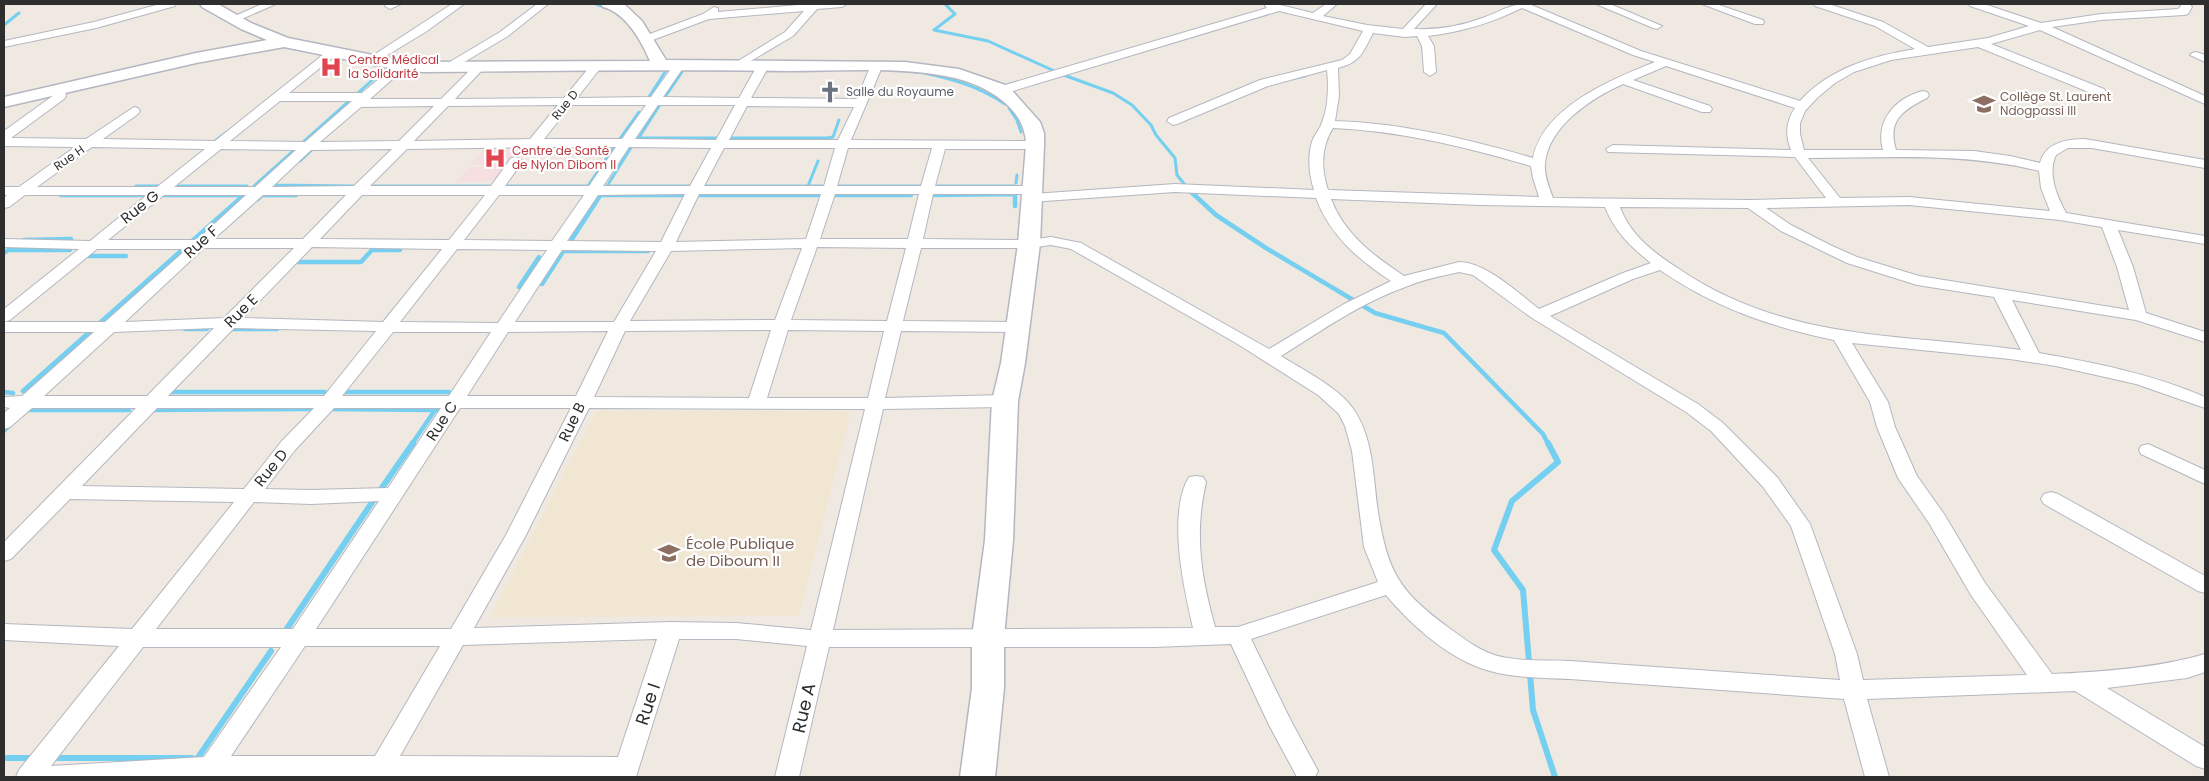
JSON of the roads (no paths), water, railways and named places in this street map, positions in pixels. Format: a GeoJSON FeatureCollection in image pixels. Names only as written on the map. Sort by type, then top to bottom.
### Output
{"type":"FeatureCollection","features":[{"type":"Feature","properties":{"kind":"main road"},"geometry":{"type":"LineString","coordinates":[[207,4],[269,38],[402,65],[447,68],[670,65],[905,67],[960,74],[1002,90],[1031,122],[1035,133],[1035,145],[1029,244],[1018,327],[1005,400],[999,540],[988,637],[988,688],[978,777]]}},
{"type":"Feature","properties":{"kind":"main road"},"geometry":{"type":"LineString","coordinates":[[618,5],[655,50],[670,65]]}},
{"type":"Feature","properties":{"kind":"main road"},"geometry":{"type":"LineString","coordinates":[[4,102],[196,58],[284,42]]}},
{"type":"Feature","properties":{"kind":"street"},"geometry":{"type":"LineString","coordinates":[[4,44],[96,25],[172,4]]}},
{"type":"Feature","properties":{"kind":"street"},"geometry":{"type":"LineString","coordinates":[[233,19],[271,4]]}},
{"type":"Feature","properties":{"kind":"street"},"geometry":{"type":"LineString","coordinates":[[372,60],[459,4]]}},
{"type":"Feature","properties":{"kind":"street"},"geometry":{"type":"LineString","coordinates":[[447,68],[504,34],[544,4]]}},
{"type":"Feature","properties":{"kind":"street"},"geometry":{"type":"LineString","coordinates":[[707,16],[722,4]]}},
{"type":"Feature","properties":{"kind":"street"},"geometry":{"type":"LineString","coordinates":[[739,65],[789,34],[816,4]]}},
{"type":"Feature","properties":{"kind":"street"},"geometry":{"type":"LineString","coordinates":[[646,39],[707,16],[816,4],[842,4]]}},
{"type":"Feature","properties":{"kind":"street"},"geometry":{"type":"LineString","coordinates":[[1262,4],[1369,29],[1405,34],[1421,34],[1476,25],[1522,4],[1614,44],[1802,106]]}},
{"type":"Feature","properties":{"kind":"street"},"geometry":{"type":"LineString","coordinates":[[1315,17],[1332,4]]}},
{"type":"Feature","properties":{"kind":"street"},"geometry":{"type":"LineString","coordinates":[[1405,34],[1432,4]]}},
{"type":"Feature","properties":{"kind":"street"},"geometry":{"type":"LineString","coordinates":[[1601,4],[1657,26]]}},
{"type":"Feature","properties":{"kind":"street"},"geometry":{"type":"LineString","coordinates":[[1707,4],[1759,22]]}},
{"type":"Feature","properties":{"kind":"street"},"geometry":{"type":"LineString","coordinates":[[1819,4],[1879,24],[1926,51]]}},
{"type":"Feature","properties":{"kind":"street"},"geometry":{"type":"LineString","coordinates":[[1974,4],[2042,26],[2205,100]]}},
{"type":"Feature","properties":{"kind":"street"},"geometry":{"type":"LineString","coordinates":[[1835,201],[1798,153],[1794,139],[1794,124],[1802,106],[1826,82],[1859,65],[1893,56],[1979,43],[2042,26],[2109,16],[2184,12],[2185,4]]}},
{"type":"Feature","properties":{"kind":"street"},"geometry":{"type":"LineString","coordinates":[[1002,90],[1280,8]]}},
{"type":"Feature","properties":{"kind":"street"},"geometry":{"type":"LineString","coordinates":[[1173,121],[1264,83],[1346,62],[1355,56],[1369,29]]}},
{"type":"Feature","properties":{"kind":"street"},"geometry":{"type":"LineString","coordinates":[[1421,34],[1428,46],[1430,72]]}},
{"type":"Feature","properties":{"kind":"street"},"geometry":{"type":"LineString","coordinates":[[1979,43],[2100,92]]}},
{"type":"Feature","properties":{"kind":"street","name":"Rue G"},"geometry":{"type":"LineString","coordinates":[[4,316],[333,52]]}},
{"type":"Feature","properties":{"kind":"street"},"geometry":{"type":"LineString","coordinates":[[1547,201],[1541,184],[1538,164],[1540,154],[1550,135],[1566,116],[1605,88],[1666,62]]}},
{"type":"Feature","properties":{"kind":"street","name":"Rue F"},"geometry":{"type":"LineString","coordinates":[[4,423],[199,244],[360,100],[402,65]]}},
{"type":"Feature","properties":{"kind":"street","name":"Rue C"},"geometry":{"type":"LineString","coordinates":[[208,772],[299,638],[558,247],[593,191],[655,102],[670,65]]}},
{"type":"Feature","properties":{"kind":"street","name":"Rue D"},"geometry":{"type":"LineString","coordinates":[[534,143],[596,66]]}},
{"type":"Feature","properties":{"kind":"street","name":"Rue B"},"geometry":{"type":"LineString","coordinates":[[379,772],[456,637],[505,556],[619,326],[632,307],[651,269],[666,247],[742,102],[764,66]]}},
{"type":"Feature","properties":{"kind":"street"},"geometry":{"type":"LineString","coordinates":[[756,403],[781,325],[813,243],[830,192],[843,143],[862,104],[876,67]]}},
{"type":"Feature","properties":{"kind":"street"},"geometry":{"type":"LineString","coordinates":[[1332,67],[1334,92],[1328,124],[1319,142],[1317,170],[1320,193],[1340,230],[1359,251],[1402,282]]}},
{"type":"Feature","properties":{"kind":"street","name":"Rue E"},"geometry":{"type":"LineString","coordinates":[[4,554],[405,145],[478,68]]}},
{"type":"Feature","properties":{"kind":"street"},"geometry":{"type":"LineString","coordinates":[[1623,80],[1706,108]]}},
{"type":"Feature","properties":{"kind":"street"},"geometry":{"type":"LineString","coordinates":[[4,137],[60,96],[60,89]]}},
{"type":"Feature","properties":{"kind":"street"},"geometry":{"type":"LineString","coordinates":[[1891,156],[1886,144],[1886,126],[1894,112],[1923,95]]}},
{"type":"Feature","properties":{"kind":"street"},"geometry":{"type":"LineString","coordinates":[[276,97],[444,103],[742,102],[862,104]]}},
{"type":"Feature","properties":{"kind":"street","name":"Rue H"},"geometry":{"type":"LineString","coordinates":[[4,204],[134,111]]}},
{"type":"Feature","properties":{"kind":"street"},"geometry":{"type":"LineString","coordinates":[[1328,124],[1384,127],[1421,134],[1475,145],[1538,164]]}},
{"type":"Feature","properties":{"kind":"street"},"geometry":{"type":"LineString","coordinates":[[4,142],[308,146],[534,143],[1035,145]]}},
{"type":"Feature","properties":{"kind":"street"},"geometry":{"type":"LineString","coordinates":[[2060,216],[2048,191],[2046,169],[2049,156],[2057,148],[2069,144],[2086,143],[2205,164]]}},
{"type":"Feature","properties":{"kind":"street","name":"Rue A"},"geometry":{"type":"LineString","coordinates":[[788,777],[893,328],[907,283],[915,242],[940,145]]}},
{"type":"Feature","properties":{"kind":"street"},"geometry":{"type":"LineString","coordinates":[[1612,149],[1891,156],[1974,155],[2010,160],[2046,169]]}},
{"type":"Feature","properties":{"kind":"street","name":"Rue D"},"geometry":{"type":"LineString","coordinates":[[28,777],[248,496],[328,402],[495,191],[516,161]]}},
{"type":"Feature","properties":{"kind":"street"},"geometry":{"type":"LineString","coordinates":[[4,191],[928,191],[1031,194],[1176,188],[1480,201],[1751,204],[1910,201],[2060,216],[2205,240]]}},
{"type":"Feature","properties":{"kind":"street"},"geometry":{"type":"LineString","coordinates":[[1610,201],[1620,226],[1660,265],[1701,291],[1756,314],[1795,327],[1840,336],[2033,357],[2138,378],[2181,392],[2205,403]]}},
{"type":"Feature","properties":{"kind":"street"},"geometry":{"type":"LineString","coordinates":[[1751,204],[1786,228],[1852,260],[1916,280],[2139,316],[2205,337]]}},
{"type":"Feature","properties":{"kind":"street"},"geometry":{"type":"LineString","coordinates":[[2108,223],[2125,267],[2139,316]]}},
{"type":"Feature","properties":{"kind":"street"},"geometry":{"type":"LineString","coordinates":[[4,244],[309,243],[666,247],[813,243],[1029,244],[1051,241],[1063,242],[1076,246],[1242,339],[1324,391],[1346,411],[1354,426],[1361,451],[1374,547],[1390,586],[1412,612],[1463,650],[1492,663],[1529,669],[1570,670],[1853,690],[2078,682],[2187,669],[2205,663]]}},
{"type":"Feature","properties":{"kind":"street"},"geometry":{"type":"LineString","coordinates":[[1538,315],[1628,276],[1660,265]]}},
{"type":"Feature","properties":{"kind":"street"},"geometry":{"type":"LineString","coordinates":[[1268,356],[1340,313],[1402,282],[1459,267],[1467,267],[1478,272],[1538,315],[1692,408],[1717,427],[1770,482],[1800,524],[1846,654],[1853,690],[1877,777]]}},
{"type":"Feature","properties":{"kind":"street"},"geometry":{"type":"LineString","coordinates":[[2000,293],[2033,357]]}},
{"type":"Feature","properties":{"kind":"street"},"geometry":{"type":"LineString","coordinates":[[4,327],[107,327],[229,323],[504,327],[781,325],[893,328],[1018,327]]}},
{"type":"Feature","properties":{"kind":"street"},"geometry":{"type":"LineString","coordinates":[[1840,336],[1879,402],[1886,427],[1908,478],[1937,519],[1978,589],[2046,683]]}},
{"type":"Feature","properties":{"kind":"street"},"geometry":{"type":"LineString","coordinates":[[4,402],[876,404],[1005,400]]}},
{"type":"Feature","properties":{"kind":"street"},"geometry":{"type":"LineString","coordinates":[[2148,450],[2205,478]]}},
{"type":"Feature","properties":{"kind":"street"},"geometry":{"type":"LineString","coordinates":[[1196,482],[1191,499],[1188,526],[1188,556],[1206,637]]}},
{"type":"Feature","properties":{"kind":"street"},"geometry":{"type":"LineString","coordinates":[[64,492],[311,497],[394,494]]}},
{"type":"Feature","properties":{"kind":"street"},"geometry":{"type":"LineString","coordinates":[[2051,499],[2205,586]]}},
{"type":"Feature","properties":{"kind":"street"},"geometry":{"type":"LineString","coordinates":[[4,632],[137,638],[456,637],[671,630],[736,631],[820,639],[1206,637],[1238,635],[1390,586]]}},
{"type":"Feature","properties":{"kind":"street","name":"Rue I"},"geometry":{"type":"LineString","coordinates":[[625,773],[671,630]]}},
{"type":"Feature","properties":{"kind":"street"},"geometry":{"type":"LineString","coordinates":[[1238,635],[1306,772]]}},
{"type":"Feature","properties":{"kind":"street"},"geometry":{"type":"LineString","coordinates":[[2078,682],[2205,759]]}},
{"type":"Feature","properties":{"kind":"street"},"geometry":{"type":"LineString","coordinates":[[36,777],[208,772],[625,773]]}},
{"type":"Feature","properties":{"kind":"waterway"},"geometry":{"type":"LineString","coordinates":[[596,4],[607,8]]}},
{"type":"Feature","properties":{"kind":"waterway"},"geometry":{"type":"LineString","coordinates":[[945,4],[955,14],[934,30],[988,41],[1061,74],[1113,93],[1132,105],[1151,125],[1156,135],[1175,158],[1177,175],[1190,191]]}},
{"type":"Feature","properties":{"kind":"waterway"},"geometry":{"type":"LineString","coordinates":[[4,25],[19,13]]}},
{"type":"Feature","properties":{"kind":"waterway"},"geometry":{"type":"LineString","coordinates":[[254,186],[387,67],[381,66]]}},
{"type":"Feature","properties":{"kind":"waterway"},"geometry":{"type":"LineString","coordinates":[[647,100],[667,69],[665,69]]}},
{"type":"Feature","properties":{"kind":"waterway"},"geometry":{"type":"LineString","coordinates":[[663,100],[684,69]]}},
{"type":"Feature","properties":{"kind":"waterway"},"geometry":{"type":"LineString","coordinates":[[906,71],[918,72]]}},
{"type":"Feature","properties":{"kind":"waterway"},"geometry":{"type":"LineString","coordinates":[[924,73],[966,84],[1005,104]]}},
{"type":"Feature","properties":{"kind":"waterway"},"geometry":{"type":"LineString","coordinates":[[1295,78],[1305,76]]}},
{"type":"Feature","properties":{"kind":"waterway"},"geometry":{"type":"LineString","coordinates":[[639,138],[661,103]]}},
{"type":"Feature","properties":{"kind":"waterway"},"geometry":{"type":"LineString","coordinates":[[1009,108],[1017,120],[1021,132]]}},
{"type":"Feature","properties":{"kind":"waterway"},"geometry":{"type":"LineString","coordinates":[[619,140],[639,112]]}},
{"type":"Feature","properties":{"kind":"waterway"},"geometry":{"type":"LineString","coordinates":[[639,138],[827,138],[833,137],[839,120]]}},
{"type":"Feature","properties":{"kind":"waterway"},"geometry":{"type":"LineString","coordinates":[[211,144],[234,127]]}},
{"type":"Feature","properties":{"kind":"waterway"},"geometry":{"type":"LineString","coordinates":[[300,161],[316,146]]}},
{"type":"Feature","properties":{"kind":"waterway"},"geometry":{"type":"LineString","coordinates":[[588,186],[615,146]]}},
{"type":"Feature","properties":{"kind":"waterway"},"geometry":{"type":"LineString","coordinates":[[632,146],[607,186],[808,186]]}},
{"type":"Feature","properties":{"kind":"waterway"},"geometry":{"type":"LineString","coordinates":[[808,186],[818,161]]}},
{"type":"Feature","properties":{"kind":"waterway"},"geometry":{"type":"LineString","coordinates":[[1016,183],[1017,175]]}},
{"type":"Feature","properties":{"kind":"waterway"},"geometry":{"type":"LineString","coordinates":[[275,183],[272,185],[353,186]]}},
{"type":"Feature","properties":{"kind":"waterway"},"geometry":{"type":"LineString","coordinates":[[136,186],[247,186]]}},
{"type":"Feature","properties":{"kind":"waterway"},"geometry":{"type":"LineString","coordinates":[[371,186],[490,186]]}},
{"type":"Feature","properties":{"kind":"waterway"},"geometry":{"type":"LineString","coordinates":[[502,186],[587,186]]}},
{"type":"Feature","properties":{"kind":"waterway"},"geometry":{"type":"LineString","coordinates":[[808,186],[824,186]]}},
{"type":"Feature","properties":{"kind":"waterway"},"geometry":{"type":"LineString","coordinates":[[838,186],[921,186]]}},
{"type":"Feature","properties":{"kind":"waterway"},"geometry":{"type":"LineString","coordinates":[[932,186],[1015,186]]}},
{"type":"Feature","properties":{"kind":"waterway"},"geometry":{"type":"LineString","coordinates":[[1190,191],[1216,215],[1266,248],[1375,313],[1444,333],[1543,434],[1548,444]]}},
{"type":"Feature","properties":{"kind":"waterway"},"geometry":{"type":"LineString","coordinates":[[572,239],[601,194]]}},
{"type":"Feature","properties":{"kind":"waterway"},"geometry":{"type":"LineString","coordinates":[[930,195],[1014,194]]}},
{"type":"Feature","properties":{"kind":"waterway"},"geometry":{"type":"LineString","coordinates":[[61,195],[243,195]]}},
{"type":"Feature","properties":{"kind":"waterway"},"geometry":{"type":"LineString","coordinates":[[23,391],[244,195]]}},
{"type":"Feature","properties":{"kind":"waterway"},"geometry":{"type":"LineString","coordinates":[[258,199],[262,195],[296,195]]}},
{"type":"Feature","properties":{"kind":"waterway"},"geometry":{"type":"LineString","coordinates":[[601,195],[690,195]]}},
{"type":"Feature","properties":{"kind":"waterway"},"geometry":{"type":"LineString","coordinates":[[696,195],[824,195]]}},
{"type":"Feature","properties":{"kind":"waterway"},"geometry":{"type":"LineString","coordinates":[[835,195],[911,195]]}},
{"type":"Feature","properties":{"kind":"waterway"},"geometry":{"type":"LineString","coordinates":[[1015,195],[1015,206]]}},
{"type":"Feature","properties":{"kind":"waterway"},"geometry":{"type":"LineString","coordinates":[[24,240],[71,239]]}},
{"type":"Feature","properties":{"kind":"waterway"},"geometry":{"type":"LineString","coordinates":[[4,253],[8,250],[70,250]]}},
{"type":"Feature","properties":{"kind":"waterway"},"geometry":{"type":"LineString","coordinates":[[293,262],[361,262],[372,250],[400,250]]}},
{"type":"Feature","properties":{"kind":"waterway"},"geometry":{"type":"LineString","coordinates":[[542,284],[564,250]]}},
{"type":"Feature","properties":{"kind":"waterway"},"geometry":{"type":"LineString","coordinates":[[564,251],[648,251]]}},
{"type":"Feature","properties":{"kind":"waterway"},"geometry":{"type":"LineString","coordinates":[[81,256],[126,256]]}},
{"type":"Feature","properties":{"kind":"waterway"},"geometry":{"type":"LineString","coordinates":[[519,287],[539,257]]}},
{"type":"Feature","properties":{"kind":"waterway"},"geometry":{"type":"LineString","coordinates":[[185,329],[207,329]]}},
{"type":"Feature","properties":{"kind":"waterway"},"geometry":{"type":"LineString","coordinates":[[228,329],[277,329]]}},
{"type":"Feature","properties":{"kind":"waterway"},"geometry":{"type":"LineString","coordinates":[[4,392],[13,393]]}},
{"type":"Feature","properties":{"kind":"waterway"},"geometry":{"type":"LineString","coordinates":[[167,392],[325,392]]}},
{"type":"Feature","properties":{"kind":"waterway"},"geometry":{"type":"LineString","coordinates":[[345,392],[449,392]]}},
{"type":"Feature","properties":{"kind":"waterway"},"geometry":{"type":"LineString","coordinates":[[149,410],[311,409]]}},
{"type":"Feature","properties":{"kind":"waterway"},"geometry":{"type":"LineString","coordinates":[[327,409],[437,410]]}},
{"type":"Feature","properties":{"kind":"waterway"},"geometry":{"type":"LineString","coordinates":[[26,410],[129,410]]}},
{"type":"Feature","properties":{"kind":"waterway"},"geometry":{"type":"LineString","coordinates":[[412,444],[435,410]]}},
{"type":"Feature","properties":{"kind":"waterway"},"geometry":{"type":"LineString","coordinates":[[4,431],[11,424]]}},
{"type":"Feature","properties":{"kind":"waterway"},"geometry":{"type":"LineString","coordinates":[[379,492],[413,443]]}},
{"type":"Feature","properties":{"kind":"waterway"},"geometry":{"type":"LineString","coordinates":[[1548,443],[1558,462],[1512,501],[1494,550],[1523,590],[1533,710],[1555,777]]}},
{"type":"Feature","properties":{"kind":"waterway"},"geometry":{"type":"LineString","coordinates":[[284,633],[373,501]]}},
{"type":"Feature","properties":{"kind":"waterway"},"geometry":{"type":"LineString","coordinates":[[197,759],[271,651]]}},
{"type":"Feature","properties":{"kind":"waterway"},"geometry":{"type":"LineString","coordinates":[[4,758],[33,758]]}},
{"type":"Feature","properties":{"kind":"waterway"},"geometry":{"type":"LineString","coordinates":[[50,758],[192,758]]}},
{"type":"Feature","properties":{"kind":"place","name":"Centre Médical la Solidarité"},"geometry":{"type":"Point","coordinates":[331,67]}},
{"type":"Feature","properties":{"kind":"place","name":"Salle du Royaume"},"geometry":{"type":"Point","coordinates":[830,92]}},
{"type":"Feature","properties":{"kind":"place","name":"Collège St. Laurent Ndogpassi III"},"geometry":{"type":"Point","coordinates":[1984,104]}},
{"type":"Feature","properties":{"kind":"place","name":"Centre de Santé de Nylon Dibom II"},"geometry":{"type":"Point","coordinates":[495,158]}},
{"type":"Feature","properties":{"kind":"place","name":"École Publique de Diboum II"},"geometry":{"type":"Point","coordinates":[669,553]}}]}
